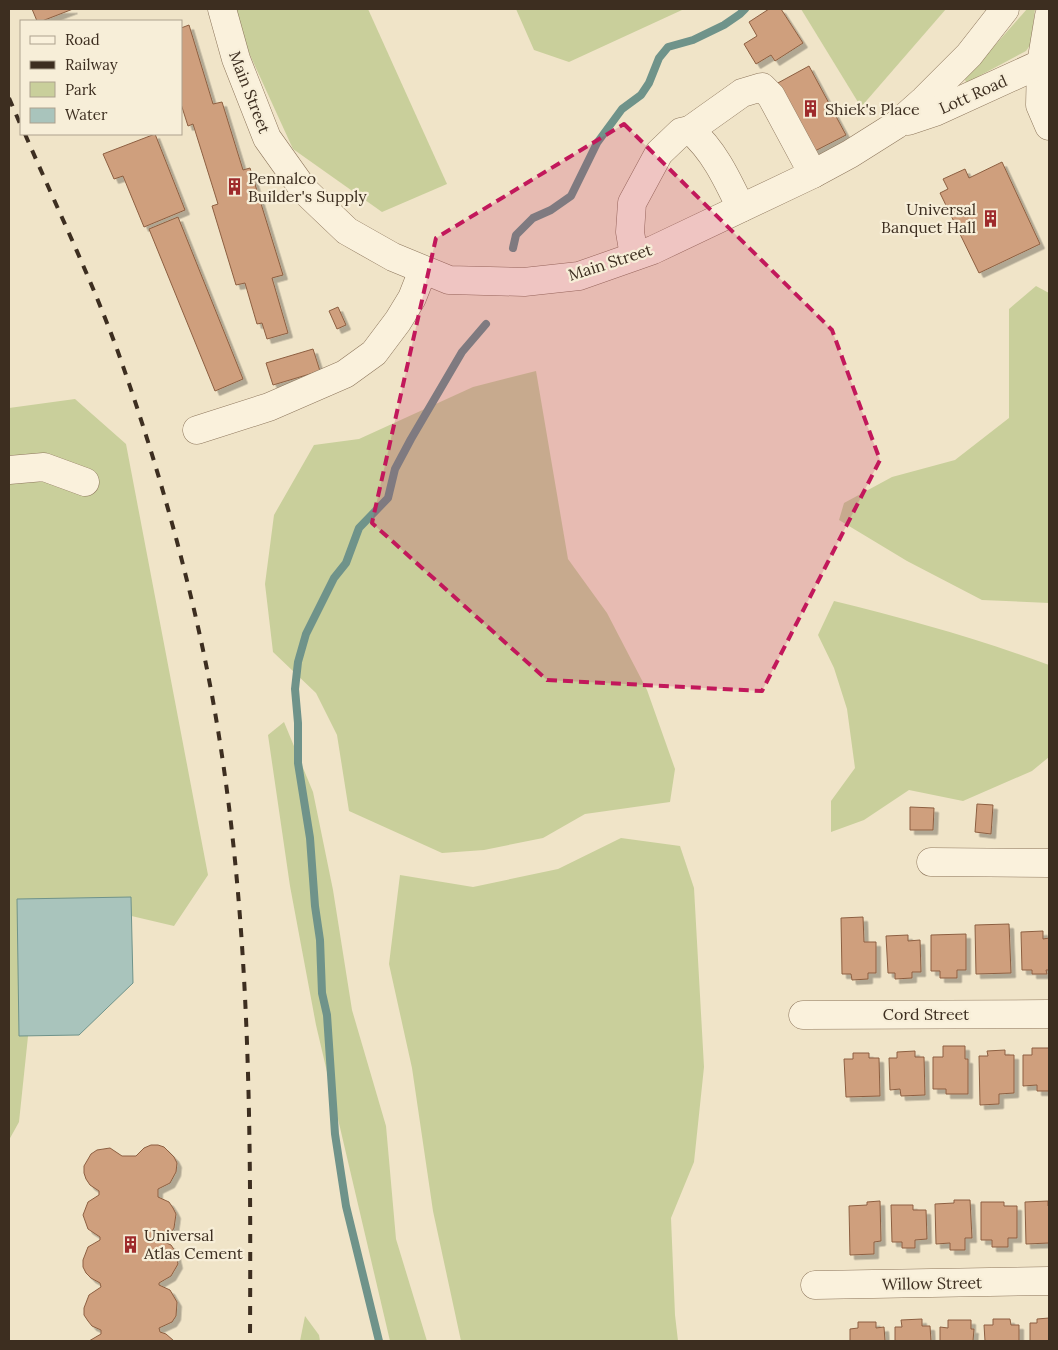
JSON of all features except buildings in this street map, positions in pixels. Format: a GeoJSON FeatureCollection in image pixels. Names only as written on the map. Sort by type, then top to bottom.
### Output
{"type":"FeatureCollection","features":[{"type":"Feature","properties":{"kind":"street","name":"Main Street"},"geometry":{"type":"LineString","coordinates":[[222,9],[236,59],[267,138],[304,190],[347,231],[393,257],[450,280],[524,282],[579,276],[653,250],[813,174],[850,154],[896,125],[924,100],[969,55],[1005,9]]}},
{"type":"Feature","properties":{"kind":"street"},"geometry":{"type":"LineString","coordinates":[[1049,16],[1040,105],[1049,126]]}},
{"type":"Feature","properties":{"kind":"street","name":"Lott Road"},"geometry":{"type":"LineString","coordinates":[[896,125],[935,112],[1045,62]]}},
{"type":"Feature","properties":{"kind":"street"},"geometry":{"type":"LineString","coordinates":[[634,256],[630,232],[632,203],[659,154],[681,132],[690,130],[742,93],[762,87],[771,96],[813,174]]}},
{"type":"Feature","properties":{"kind":"street"},"geometry":{"type":"LineString","coordinates":[[690,130],[702,140],[728,181],[741,208]]}},
{"type":"Feature","properties":{"kind":"street"},"geometry":{"type":"LineString","coordinates":[[197,430],[268,407],[345,374],[374,353],[398,321],[412,298],[423,270]]}},
{"type":"Feature","properties":{"kind":"street"},"geometry":{"type":"LineString","coordinates":[[9,470],[44,467],[85,482]]}},
{"type":"Feature","properties":{"kind":"street"},"geometry":{"type":"LineString","coordinates":[[931,862],[1049,863]]}},
{"type":"Feature","properties":{"kind":"street","name":"Cord Street"},"geometry":{"type":"LineString","coordinates":[[803,1015],[1049,1014]]}},
{"type":"Feature","properties":{"kind":"street","name":"Willow Street"},"geometry":{"type":"LineString","coordinates":[[815,1285],[1049,1281]]}},
{"type":"Feature","properties":{"kind":"highlighted area"},"geometry":{"type":"Polygon","coordinates":[[[624,124],[832,330],[880,460],[762,691],[547,680],[372,523],[436,238],[624,124]]]}},
{"type":"Feature","properties":{"kind":"green space"},"geometry":{"type":"Polygon","coordinates":[[[229,9],[368,9],[447,184],[382,212],[293,149],[229,9]]]}},
{"type":"Feature","properties":{"kind":"green space"},"geometry":{"type":"Polygon","coordinates":[[[516,9],[691,9],[682,10],[569,62],[534,50],[516,9]]]}},
{"type":"Feature","properties":{"kind":"green space"},"geometry":{"type":"Polygon","coordinates":[[[801,9],[946,9],[861,107],[801,9]]]}},
{"type":"Feature","properties":{"kind":"green space"},"geometry":{"type":"Polygon","coordinates":[[[1027,9],[1035,9],[1031,44],[1026,51],[966,83],[965,79],[1027,9]]]}},
{"type":"Feature","properties":{"kind":"green space"},"geometry":{"type":"Polygon","coordinates":[[[1036,286],[1049,293],[1049,603],[982,600],[907,561],[839,520],[844,503],[892,477],[955,460],[1009,418],[1009,309],[1036,286]]]}},
{"type":"Feature","properties":{"kind":"green space"},"geometry":{"type":"Polygon","coordinates":[[[536,371],[568,559],[607,613],[647,690],[675,769],[670,802],[585,814],[543,838],[484,850],[442,853],[349,811],[337,735],[316,693],[273,652],[265,584],[274,515],[314,445],[359,439],[473,387],[536,371]]]}},
{"type":"Feature","properties":{"kind":"green space"},"geometry":{"type":"Polygon","coordinates":[[[75,399],[126,444],[208,875],[174,926],[89,906],[40,922],[19,1122],[9,1140],[9,408],[75,399]]]}},
{"type":"Feature","properties":{"kind":"green space"},"geometry":{"type":"Polygon","coordinates":[[[834,601],[943,630],[1049,665],[1049,757],[1032,771],[963,801],[909,790],[864,820],[831,832],[831,801],[855,768],[847,709],[834,668],[818,635],[834,601]]]}},
{"type":"Feature","properties":{"kind":"green space"},"geometry":{"type":"Polygon","coordinates":[[[284,722],[313,792],[333,890],[352,1010],[386,1126],[396,1239],[427,1341],[390,1341],[316,1025],[290,886],[268,735],[284,722]]]}},
{"type":"Feature","properties":{"kind":"green space"},"geometry":{"type":"Polygon","coordinates":[[[621,838],[680,846],[694,888],[704,1067],[694,1162],[671,1218],[675,1315],[678,1341],[461,1341],[433,1211],[412,1068],[389,964],[400,875],[473,887],[558,869],[621,838]]]}},
{"type":"Feature","properties":{"kind":"green space"},"geometry":{"type":"Polygon","coordinates":[[[305,1316],[319,1335],[320,1341],[300,1341],[305,1316]]]}},
{"type":"Feature","properties":{"kind":"water"},"geometry":{"type":"Polygon","coordinates":[[[131,897],[133,983],[79,1035],[19,1036],[17,899],[131,897]]]}},
{"type":"Feature","properties":{"kind":"waterway"},"geometry":{"type":"LineString","coordinates":[[513,248],[516,235],[533,218],[551,210],[571,196],[597,143],[622,109],[641,95],[649,83],[659,58],[668,47],[693,40],[724,25],[745,9]]}},
{"type":"Feature","properties":{"kind":"waterway"},"geometry":{"type":"LineString","coordinates":[[379,1341],[346,1206],[335,1134],[327,1015],[322,993],[320,940],[315,906],[310,838],[298,763],[298,723],[295,689],[298,662],[306,634],[334,578],[346,563],[359,528],[388,498],[395,469],[411,439],[462,352],[486,324]]}},
{"type":"Feature","properties":{"kind":"railway"},"geometry":{"type":"LineString","coordinates":[[9,98],[20,124]]}},
{"type":"Feature","properties":{"kind":"railway"},"geometry":{"type":"LineString","coordinates":[[25,135],[96,297],[118,352],[141,420],[181,557],[198,627],[215,715],[229,804],[244,982],[250,1162],[250,1341]]}},
{"type":"Feature","properties":{"kind":"place","name":"Shiek's Place"},"geometry":{"type":"Point","coordinates":[811,109]}},
{"type":"Feature","properties":{"kind":"place","name":"Pennalco Builder's Supply"},"geometry":{"type":"Point","coordinates":[234,187]}},
{"type":"Feature","properties":{"kind":"place","name":"Universal Banquet Hall"},"geometry":{"type":"Point","coordinates":[990,218]}},
{"type":"Feature","properties":{"kind":"place","name":"Universal Atlas Cement"},"geometry":{"type":"Point","coordinates":[130,1244]}}]}
